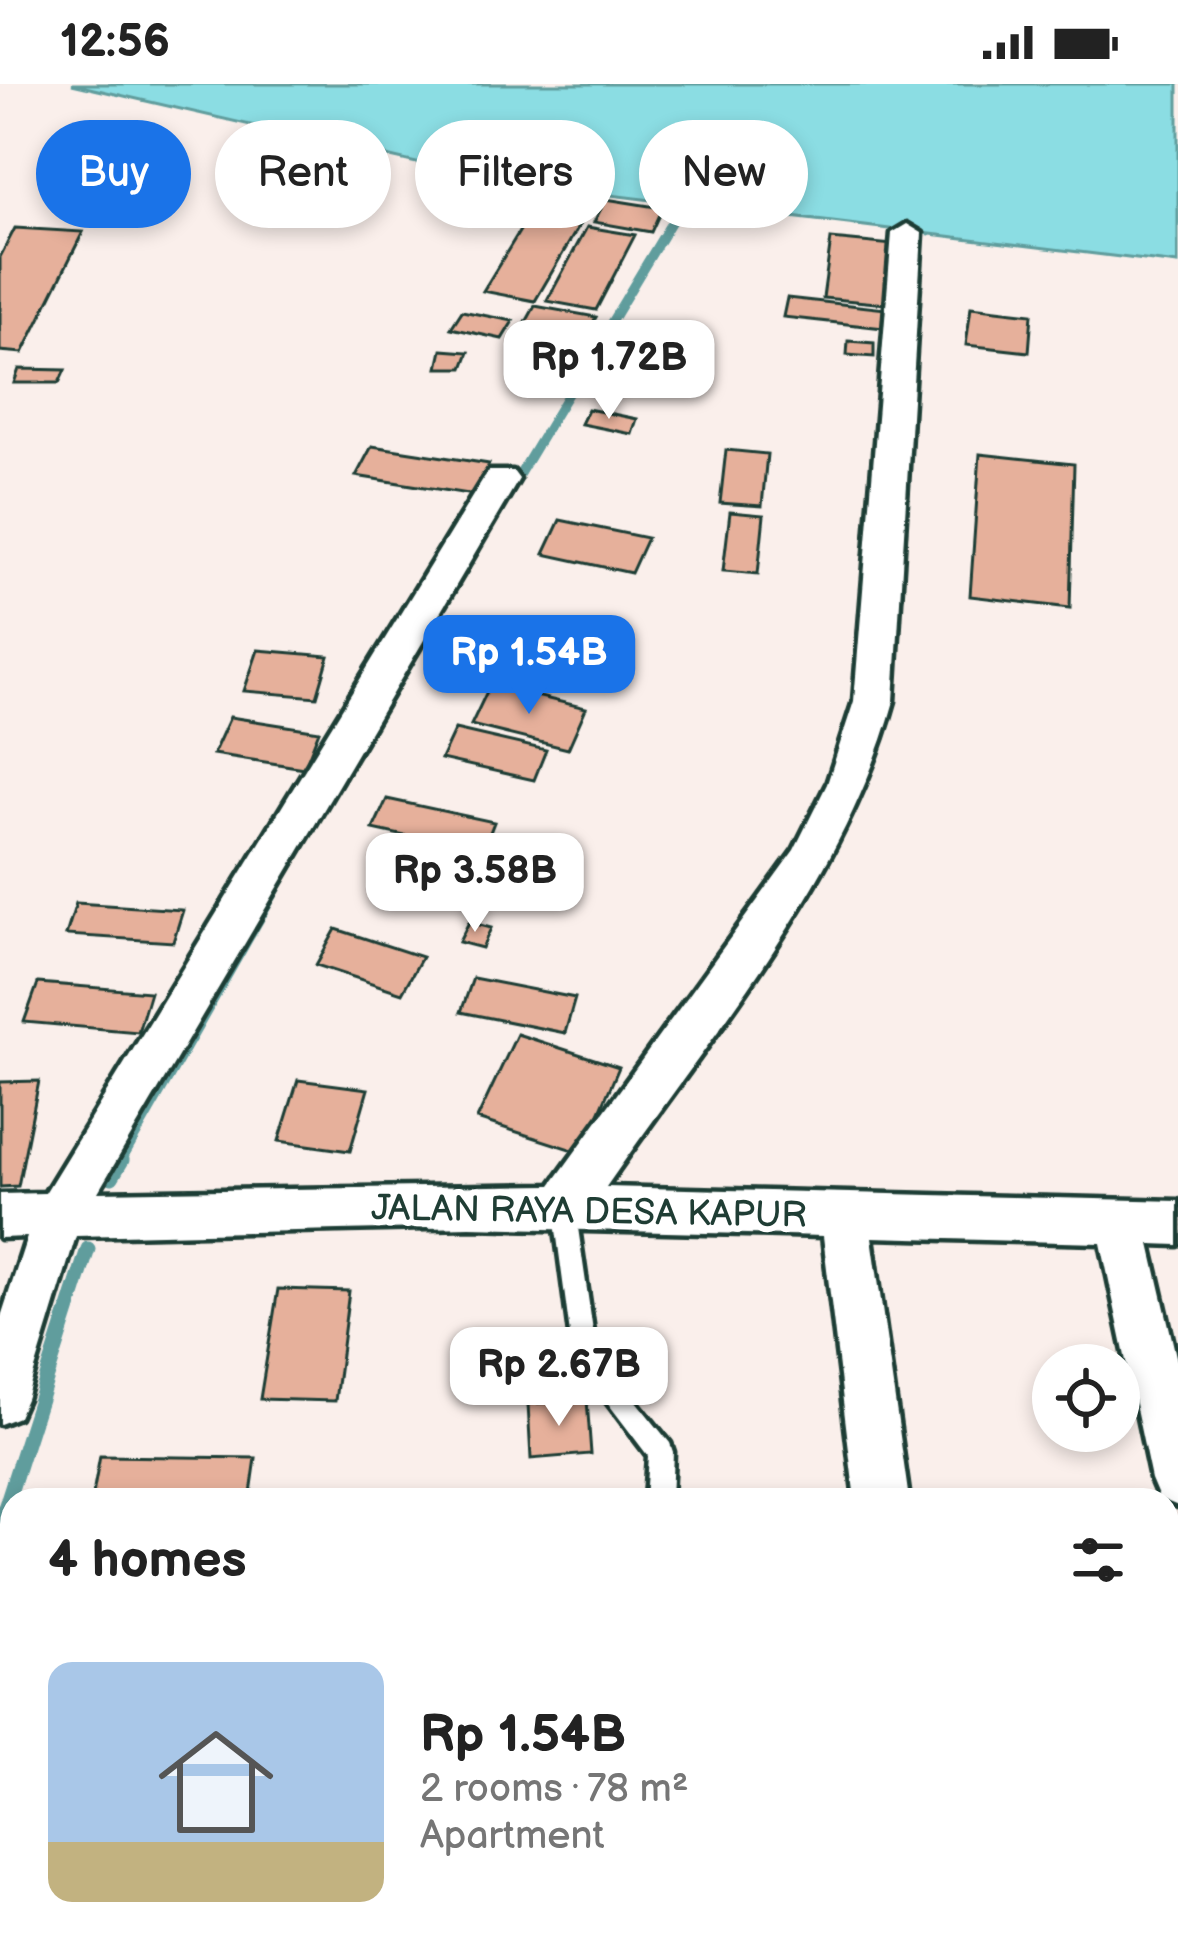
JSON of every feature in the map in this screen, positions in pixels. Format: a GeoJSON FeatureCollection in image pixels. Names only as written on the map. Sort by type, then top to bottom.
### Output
{"type":"FeatureCollection","features":[{"type":"Feature","properties":{"kind":"street"},"geometry":{"type":"LineString","coordinates":[[564,1207],[809,862],[841,808],[874,701],[908,232]]}},
{"type":"Feature","properties":{"kind":"street"},"geometry":{"type":"LineString","coordinates":[[0,1400],[59,1214],[501,479]]}},
{"type":"Feature","properties":{"kind":"street","name":"JALAN RAYA DESA KAPUR"},"geometry":{"type":"LineString","coordinates":[[0,1216],[564,1207],[1178,1223]]}},
{"type":"Feature","properties":{"kind":"street"},"geometry":{"type":"LineString","coordinates":[[844,1213],[880,1488]]}},
{"type":"Feature","properties":{"kind":"street"},"geometry":{"type":"LineString","coordinates":[[1120,1220],[1178,1479]]}},
{"type":"Feature","properties":{"kind":"lane"},"geometry":{"type":"LineString","coordinates":[[564,1207],[585,1357],[661,1452],[659,1488]]}},
{"type":"Feature","properties":{"kind":"water"},"geometry":{"type":"Polygon","coordinates":[[[72,84],[1178,84],[1178,264],[808,219],[808,120],[639,120],[639,198],[615,196],[615,120],[415,120],[415,163],[391,157],[391,120],[229,120],[72,84]]]}},
{"type":"Feature","properties":{"kind":"building"},"geometry":{"type":"Polygon","coordinates":[[[615,200],[639,204],[639,228],[653,228],[651,232],[615,226],[615,200]]]}},
{"type":"Feature","properties":{"kind":"building"},"geometry":{"type":"Polygon","coordinates":[[[15,228],[83,232],[23,353],[0,351],[0,257],[15,228]]]}},
{"type":"Feature","properties":{"kind":"building"},"geometry":{"type":"Polygon","coordinates":[[[521,228],[578,228],[535,301],[483,291],[521,228]]]}},
{"type":"Feature","properties":{"kind":"building"},"geometry":{"type":"Polygon","coordinates":[[[586,228],[635,235],[596,310],[547,301],[586,228]]]}},
{"type":"Feature","properties":{"kind":"building"},"geometry":{"type":"Polygon","coordinates":[[[831,239],[904,246],[898,305],[823,298],[831,239]]]}},
{"type":"Feature","properties":{"kind":"building"},"geometry":{"type":"Polygon","coordinates":[[[787,298],[886,309],[884,328],[783,317],[787,298]]]}},
{"type":"Feature","properties":{"kind":"building"},"geometry":{"type":"Polygon","coordinates":[[[535,306],[596,317],[575,356],[514,344],[535,306]]]}},
{"type":"Feature","properties":{"kind":"building"},"geometry":{"type":"Polygon","coordinates":[[[971,307],[1032,314],[1029,352],[966,345],[971,307]]]}},
{"type":"Feature","properties":{"kind":"building"},"geometry":{"type":"Polygon","coordinates":[[[462,311],[513,321],[502,339],[451,328],[462,311]]]}},
{"type":"Feature","properties":{"kind":"building"},"geometry":{"type":"Polygon","coordinates":[[[848,341],[874,343],[874,357],[847,355],[848,341]]]}},
{"type":"Feature","properties":{"kind":"building"},"geometry":{"type":"Polygon","coordinates":[[[442,350],[469,352],[463,368],[438,368],[442,350]]]}},
{"type":"Feature","properties":{"kind":"building"},"geometry":{"type":"Polygon","coordinates":[[[19,369],[65,370],[59,383],[14,383],[19,369]]]}},
{"type":"Feature","properties":{"kind":"building"},"geometry":{"type":"Polygon","coordinates":[[[588,409],[637,419],[632,434],[581,424],[588,409]]]}},
{"type":"Feature","properties":{"kind":"building"},"geometry":{"type":"Polygon","coordinates":[[[372,446],[489,464],[475,495],[356,476],[372,446]]]}},
{"type":"Feature","properties":{"kind":"building"},"geometry":{"type":"Polygon","coordinates":[[[726,450],[767,454],[762,506],[720,503],[726,450]]]}},
{"type":"Feature","properties":{"kind":"building"},"geometry":{"type":"Polygon","coordinates":[[[980,454],[1074,464],[1070,608],[970,596],[980,454]]]}},
{"type":"Feature","properties":{"kind":"building"},"geometry":{"type":"Polygon","coordinates":[[[730,512],[764,515],[758,574],[723,571],[730,512]]]}},
{"type":"Feature","properties":{"kind":"building"},"geometry":{"type":"Polygon","coordinates":[[[560,520],[647,538],[631,573],[544,554],[560,520]]]}},
{"type":"Feature","properties":{"kind":"building"},"geometry":{"type":"Polygon","coordinates":[[[258,650],[329,656],[317,697],[244,691],[258,650]]]}},
{"type":"Feature","properties":{"kind":"building"},"geometry":{"type":"Polygon","coordinates":[[[490,685],[586,708],[568,749],[471,725],[490,685]]]}},
{"type":"Feature","properties":{"kind":"building"},"geometry":{"type":"Polygon","coordinates":[[[230,717],[319,731],[304,768],[213,754],[230,717]]]}},
{"type":"Feature","properties":{"kind":"building"},"geometry":{"type":"Polygon","coordinates":[[[455,729],[546,750],[534,780],[441,759],[455,729]]]}},
{"type":"Feature","properties":{"kind":"building"},"geometry":{"type":"Polygon","coordinates":[[[387,799],[494,822],[482,853],[373,829],[387,799]]]}},
{"type":"Feature","properties":{"kind":"building"},"geometry":{"type":"Polygon","coordinates":[[[76,903],[183,910],[173,942],[66,935],[76,903]]]}},
{"type":"Feature","properties":{"kind":"building"},"geometry":{"type":"Polygon","coordinates":[[[469,922],[491,928],[482,948],[459,942],[469,922]]]}},
{"type":"Feature","properties":{"kind":"building"},"geometry":{"type":"Polygon","coordinates":[[[336,929],[422,957],[402,993],[316,965],[336,929]]]}},
{"type":"Feature","properties":{"kind":"building"},"geometry":{"type":"Polygon","coordinates":[[[473,978],[575,998],[565,1033],[461,1012],[473,978]]]}},
{"type":"Feature","properties":{"kind":"building"},"geometry":{"type":"Polygon","coordinates":[[[38,983],[150,992],[138,1032],[24,1022],[38,983]]]}},
{"type":"Feature","properties":{"kind":"building"},"geometry":{"type":"Polygon","coordinates":[[[517,1034],[619,1067],[582,1153],[477,1119],[517,1034]]]}},
{"type":"Feature","properties":{"kind":"building"},"geometry":{"type":"Polygon","coordinates":[[[298,1080],[368,1089],[350,1151],[279,1141],[298,1080]]]}},
{"type":"Feature","properties":{"kind":"building"},"geometry":{"type":"Polygon","coordinates":[[[39,1081],[18,1186],[0,1187],[0,1082],[39,1081]]]}},
{"type":"Feature","properties":{"kind":"building"},"geometry":{"type":"Polygon","coordinates":[[[278,1289],[349,1291],[335,1401],[260,1399],[278,1289]]]}},
{"type":"Feature","properties":{"kind":"building"},"geometry":{"type":"Polygon","coordinates":[[[587,1400],[591,1454],[531,1459],[528,1404],[587,1400]]]}},
{"type":"Feature","properties":{"kind":"building"},"geometry":{"type":"Polygon","coordinates":[[[100,1456],[256,1458],[252,1488],[94,1488],[100,1456]]]}},
{"type":"Feature","properties":{"kind":"waterway"},"geometry":{"type":"LineString","coordinates":[[512,487],[668,228]]}},
{"type":"Feature","properties":{"kind":"waterway"},"geometry":{"type":"LineString","coordinates":[[120,1163],[277,888]]}},
{"type":"Feature","properties":{"kind":"waterway"},"geometry":{"type":"LineString","coordinates":[[112,1177],[122,1160]]}},
{"type":"Feature","properties":{"kind":"waterway"},"geometry":{"type":"LineString","coordinates":[[12,1488],[88,1249]]}}]}
